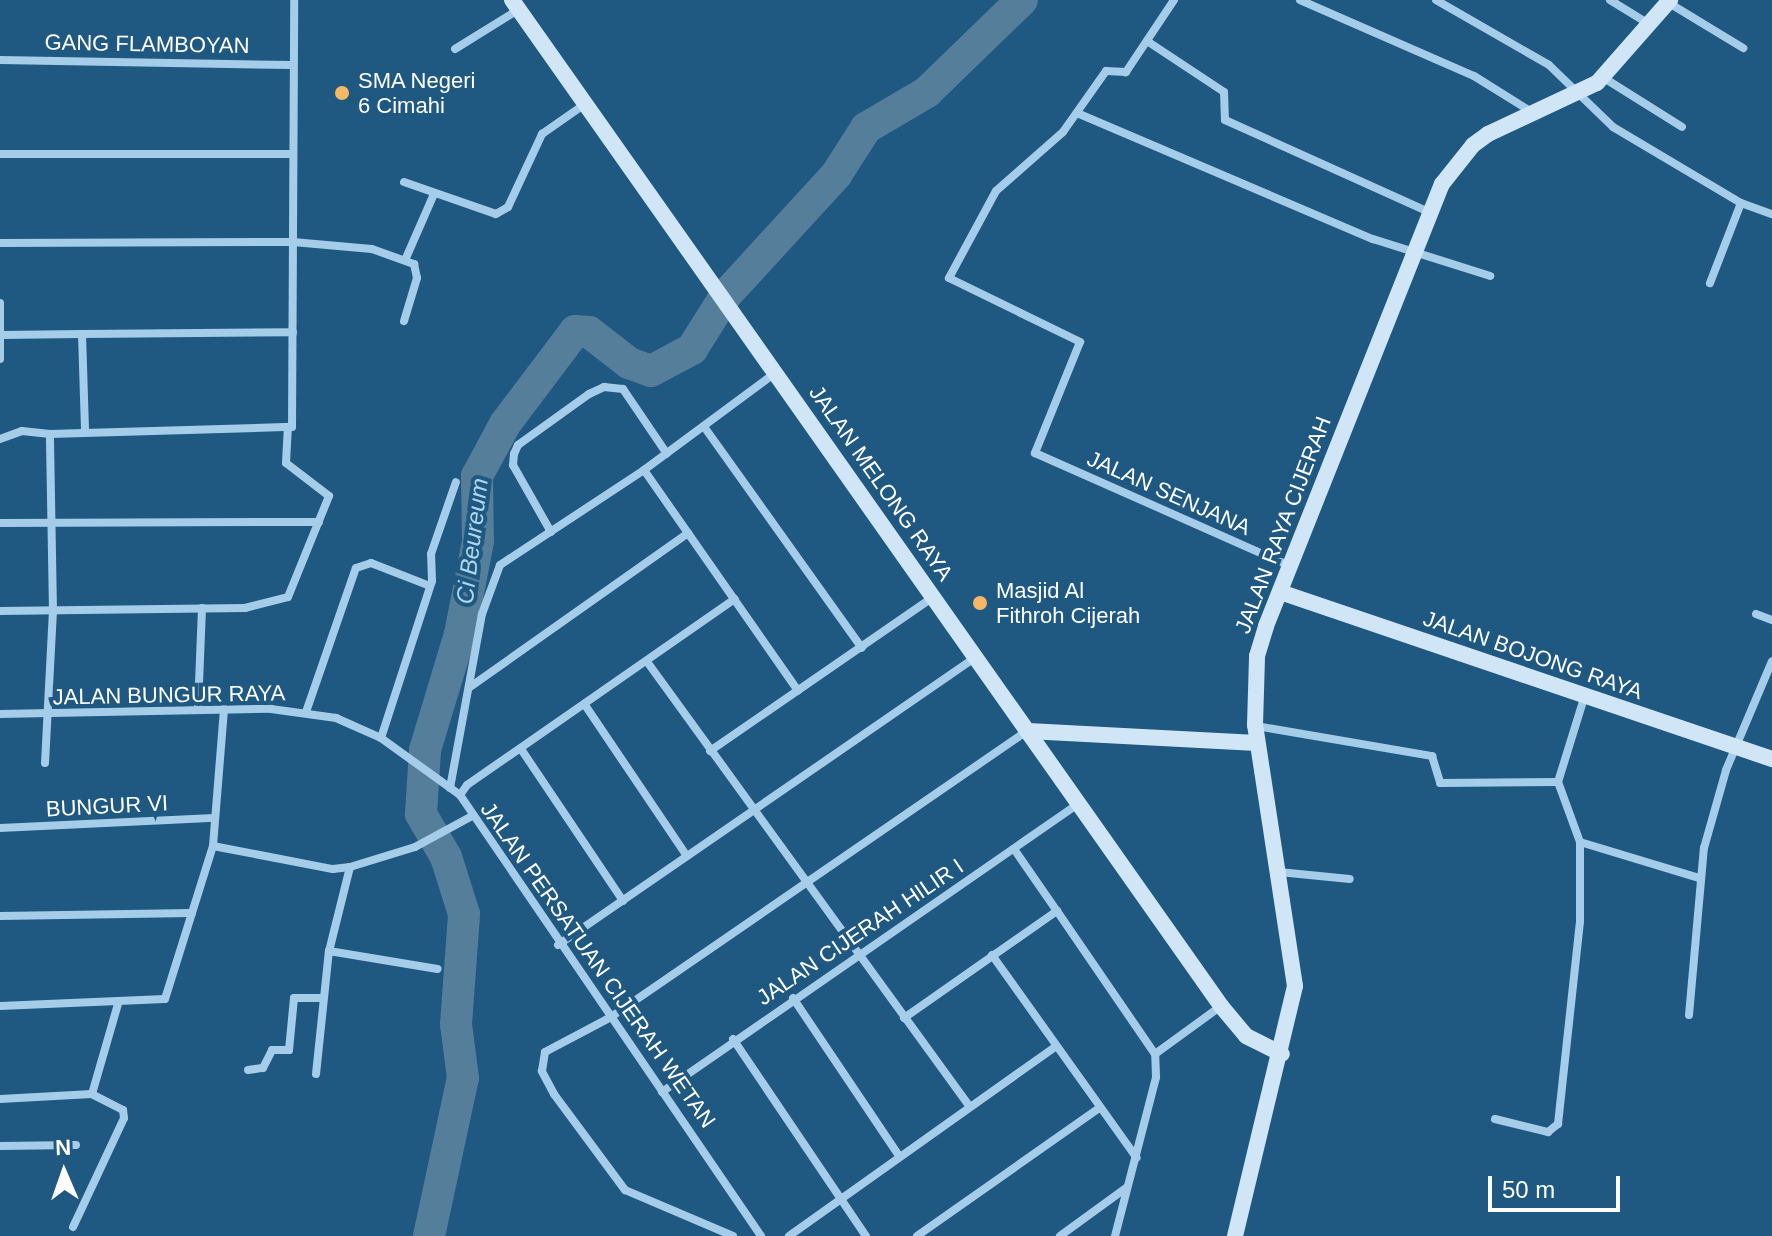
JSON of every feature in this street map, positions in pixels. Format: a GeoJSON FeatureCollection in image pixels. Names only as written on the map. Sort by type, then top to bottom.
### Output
{"type":"FeatureCollection","features":[{"type":"Feature","properties":{"kind":"main road","name":"JALAN RAYA CIJERAH"},"geometry":{"type":"LineString","coordinates":[[1235,1236],[1282,1054],[1295,986],[1256,734],[1257,656],[1442,184],[1473,145],[1581,95],[1604,78],[1669,1]]}},
{"type":"Feature","properties":{"kind":"main road","name":"JALAN MELONG RAYA"},"geometry":{"type":"LineString","coordinates":[[516,5],[1221,1006],[1246,1036],[1282,1054]]}},
{"type":"Feature","properties":{"kind":"main road","name":"JALAN BOJONG RAYA"},"geometry":{"type":"LineString","coordinates":[[1280,592],[1735,749],[1772,759]]}},
{"type":"Feature","properties":{"kind":"main road"},"geometry":{"type":"LineString","coordinates":[[1028,731],[1256,734]]}},
{"type":"Feature","properties":{"kind":"street"},"geometry":{"type":"LineString","coordinates":[[0,611],[245,608],[288,597],[329,496],[286,463],[288,428],[293,423],[291,154],[294,0]]}},
{"type":"Feature","properties":{"kind":"street"},"geometry":{"type":"LineString","coordinates":[[1174,0],[1126,72],[1106,71],[1077,113],[1373,239],[1490,276]]}},
{"type":"Feature","properties":{"kind":"street"},"geometry":{"type":"LineString","coordinates":[[1300,0],[1474,76],[1536,114]]}},
{"type":"Feature","properties":{"kind":"street"},"geometry":{"type":"LineString","coordinates":[[1436,0],[1549,65],[1613,127],[1741,203],[1772,214]]}},
{"type":"Feature","properties":{"kind":"street"},"geometry":{"type":"LineString","coordinates":[[1610,0],[1649,24]]}},
{"type":"Feature","properties":{"kind":"street"},"geometry":{"type":"LineString","coordinates":[[1669,1],[1743,48]]}},
{"type":"Feature","properties":{"kind":"street"},"geometry":{"type":"LineString","coordinates":[[455,49],[516,5]]}},
{"type":"Feature","properties":{"kind":"street"},"geometry":{"type":"LineString","coordinates":[[1147,41],[1224,92],[1225,120],[1429,212]]}},
{"type":"Feature","properties":{"kind":"street","name":"GANG FLAMBOYAN"},"geometry":{"type":"LineString","coordinates":[[0,60],[293,65]]}},
{"type":"Feature","properties":{"kind":"street"},"geometry":{"type":"LineString","coordinates":[[1604,78],[1682,127]]}},
{"type":"Feature","properties":{"kind":"street"},"geometry":{"type":"LineString","coordinates":[[404,182],[482,212],[496,214],[508,207],[542,134],[586,104]]}},
{"type":"Feature","properties":{"kind":"street","name":"JALAN SENJANA"},"geometry":{"type":"LineString","coordinates":[[1077,113],[1063,132],[996,191],[949,278],[1080,342],[1033,450],[1291,566]]}},
{"type":"Feature","properties":{"kind":"street"},"geometry":{"type":"LineString","coordinates":[[0,154],[291,154]]}},
{"type":"Feature","properties":{"kind":"street"},"geometry":{"type":"LineString","coordinates":[[406,258],[434,194]]}},
{"type":"Feature","properties":{"kind":"street"},"geometry":{"type":"LineString","coordinates":[[1710,283],[1741,203]]}},
{"type":"Feature","properties":{"kind":"street"},"geometry":{"type":"LineString","coordinates":[[0,243],[293,242],[356,246],[406,258],[417,278],[404,321]]}},
{"type":"Feature","properties":{"kind":"street"},"geometry":{"type":"LineString","coordinates":[[0,303],[0,359]]}},
{"type":"Feature","properties":{"kind":"street"},"geometry":{"type":"LineString","coordinates":[[0,335],[293,332]]}},
{"type":"Feature","properties":{"kind":"street"},"geometry":{"type":"LineString","coordinates":[[82,334],[85,431]]}},
{"type":"Feature","properties":{"kind":"street"},"geometry":{"type":"LineString","coordinates":[[450,788],[482,614],[500,565],[705,428],[776,372]]}},
{"type":"Feature","properties":{"kind":"street"},"geometry":{"type":"LineString","coordinates":[[551,532],[513,465],[514,454],[518,445],[589,394],[604,387],[623,389],[667,454]]}},
{"type":"Feature","properties":{"kind":"street"},"geometry":{"type":"LineString","coordinates":[[0,439],[22,431],[50,434],[288,428]]}},
{"type":"Feature","properties":{"kind":"street"},"geometry":{"type":"LineString","coordinates":[[705,428],[862,648]]}},
{"type":"Feature","properties":{"kind":"street"},"geometry":{"type":"LineString","coordinates":[[45,763],[53,612],[50,434]]}},
{"type":"Feature","properties":{"kind":"street"},"geometry":{"type":"LineString","coordinates":[[644,470],[798,691]]}},
{"type":"Feature","properties":{"kind":"street"},"geometry":{"type":"LineString","coordinates":[[381,738],[430,586],[431,554],[456,482]]}},
{"type":"Feature","properties":{"kind":"street"},"geometry":{"type":"LineString","coordinates":[[0,523],[319,522]]}},
{"type":"Feature","properties":{"kind":"street"},"geometry":{"type":"LineString","coordinates":[[470,687],[688,533]]}},
{"type":"Feature","properties":{"kind":"street"},"geometry":{"type":"LineString","coordinates":[[306,712],[356,568],[371,563],[430,586]]}},
{"type":"Feature","properties":{"kind":"street"},"geometry":{"type":"LineString","coordinates":[[710,751],[934,596]]}},
{"type":"Feature","properties":{"kind":"street"},"geometry":{"type":"LineString","coordinates":[[460,795],[735,599]]}},
{"type":"Feature","properties":{"kind":"street"},"geometry":{"type":"LineString","coordinates":[[198,708],[202,608]]}},
{"type":"Feature","properties":{"kind":"street"},"geometry":{"type":"LineString","coordinates":[[1756,614],[1772,620]]}},
{"type":"Feature","properties":{"kind":"street"},"geometry":{"type":"LineString","coordinates":[[558,945],[976,657]]}},
{"type":"Feature","properties":{"kind":"street"},"geometry":{"type":"LineString","coordinates":[[1689,1015],[1699,878],[1735,749],[1772,661]]}},
{"type":"Feature","properties":{"kind":"street"},"geometry":{"type":"LineString","coordinates":[[648,663],[804,883],[970,1107]]}},
{"type":"Feature","properties":{"kind":"street"},"geometry":{"type":"LineString","coordinates":[[1495,1119],[1548,1132],[1558,1124],[1580,921],[1580,842],[1558,782],[1585,695]]}},
{"type":"Feature","properties":{"kind":"street"},"geometry":{"type":"LineString","coordinates":[[585,705],[687,856]]}},
{"type":"Feature","properties":{"kind":"street","name":"JALAN BUNGUR RAYA"},"geometry":{"type":"LineString","coordinates":[[0,714],[48,715],[198,708],[306,712],[336,718],[381,738]]}},
{"type":"Feature","properties":{"kind":"street"},"geometry":{"type":"LineString","coordinates":[[0,1006],[118,1004],[165,999],[213,846],[224,708]]}},
{"type":"Feature","properties":{"kind":"street"},"geometry":{"type":"LineString","coordinates":[[733,1236],[625,1190],[554,1094],[542,1071],[545,1052],[611,1017],[1028,731]]}},
{"type":"Feature","properties":{"kind":"street"},"geometry":{"type":"LineString","coordinates":[[1256,734],[1432,756],[1440,783],[1558,782]]}},
{"type":"Feature","properties":{"kind":"street","name":"JALAN PERSATUAN CIJERAH WETAN"},"geometry":{"type":"LineString","coordinates":[[381,738],[417,768],[460,795],[558,945],[761,1236]]}},
{"type":"Feature","properties":{"kind":"street"},"geometry":{"type":"LineString","coordinates":[[521,749],[623,901]]}},
{"type":"Feature","properties":{"kind":"street","name":"JALAN CIJERAH HILIR I"},"geometry":{"type":"LineString","coordinates":[[662,1092],[733,1039],[860,957],[1079,804]]}},
{"type":"Feature","properties":{"kind":"street"},"geometry":{"type":"LineString","coordinates":[[213,846],[333,869],[350,867],[415,847],[472,816]]}},
{"type":"Feature","properties":{"kind":"street","name":"BUNGUR VI"},"geometry":{"type":"LineString","coordinates":[[0,828],[215,818]]}},
{"type":"Feature","properties":{"kind":"street"},"geometry":{"type":"LineString","coordinates":[[1580,842],[1699,878]]}},
{"type":"Feature","properties":{"kind":"street"},"geometry":{"type":"LineString","coordinates":[[1014,849],[1155,1054],[1156,1077],[1115,1236]]}},
{"type":"Feature","properties":{"kind":"street"},"geometry":{"type":"LineString","coordinates":[[316,1074],[329,951],[350,867]]}},
{"type":"Feature","properties":{"kind":"street"},"geometry":{"type":"LineString","coordinates":[[1279,872],[1350,879]]}},
{"type":"Feature","properties":{"kind":"street"},"geometry":{"type":"LineString","coordinates":[[904,1018],[1057,911]]}},
{"type":"Feature","properties":{"kind":"street"},"geometry":{"type":"LineString","coordinates":[[0,916],[192,913]]}},
{"type":"Feature","properties":{"kind":"street"},"geometry":{"type":"LineString","coordinates":[[329,951],[438,969]]}},
{"type":"Feature","properties":{"kind":"street"},"geometry":{"type":"LineString","coordinates":[[992,955],[1098,1109],[1137,1158]]}},
{"type":"Feature","properties":{"kind":"street"},"geometry":{"type":"LineString","coordinates":[[248,1070],[263,1068],[272,1050],[289,1050],[294,998],[323,998]]}},
{"type":"Feature","properties":{"kind":"street"},"geometry":{"type":"LineString","coordinates":[[793,998],[899,1156]]}},
{"type":"Feature","properties":{"kind":"street"},"geometry":{"type":"LineString","coordinates":[[92,1094],[118,1004]]}},
{"type":"Feature","properties":{"kind":"street"},"geometry":{"type":"LineString","coordinates":[[1155,1054],[1221,1006]]}},
{"type":"Feature","properties":{"kind":"street"},"geometry":{"type":"LineString","coordinates":[[733,1039],[866,1236]]}},
{"type":"Feature","properties":{"kind":"street"},"geometry":{"type":"LineString","coordinates":[[789,1236],[1055,1047]]}},
{"type":"Feature","properties":{"kind":"street"},"geometry":{"type":"LineString","coordinates":[[0,1099],[92,1094],[123,1110],[124,1118],[73,1227]]}},
{"type":"Feature","properties":{"kind":"street"},"geometry":{"type":"LineString","coordinates":[[917,1236],[1098,1109]]}},
{"type":"Feature","properties":{"kind":"street"},"geometry":{"type":"LineString","coordinates":[[0,1146],[76,1145]]}},
{"type":"Feature","properties":{"kind":"street"},"geometry":{"type":"LineString","coordinates":[[1060,1236],[1127,1188]]}},
{"type":"Feature","properties":{"kind":"waterway","name":"Ci Beureum"},"geometry":{"type":"LineString","coordinates":[[429,1236],[463,1078],[456,1024],[464,914],[446,857],[421,814],[425,750],[460,634],[478,541],[477,476],[505,424],[575,331],[589,332],[629,363],[651,371],[692,349],[726,295],[836,175],[866,128],[927,92],[1022,0]]}},
{"type":"Feature","properties":{"kind":"place","name":"SMA Negeri 6 Cimahi"},"geometry":{"type":"Point","coordinates":[342,93]}},
{"type":"Feature","properties":{"kind":"place","name":"Masjid Al Fithroh Cijerah"},"geometry":{"type":"Point","coordinates":[980,603]}}]}
